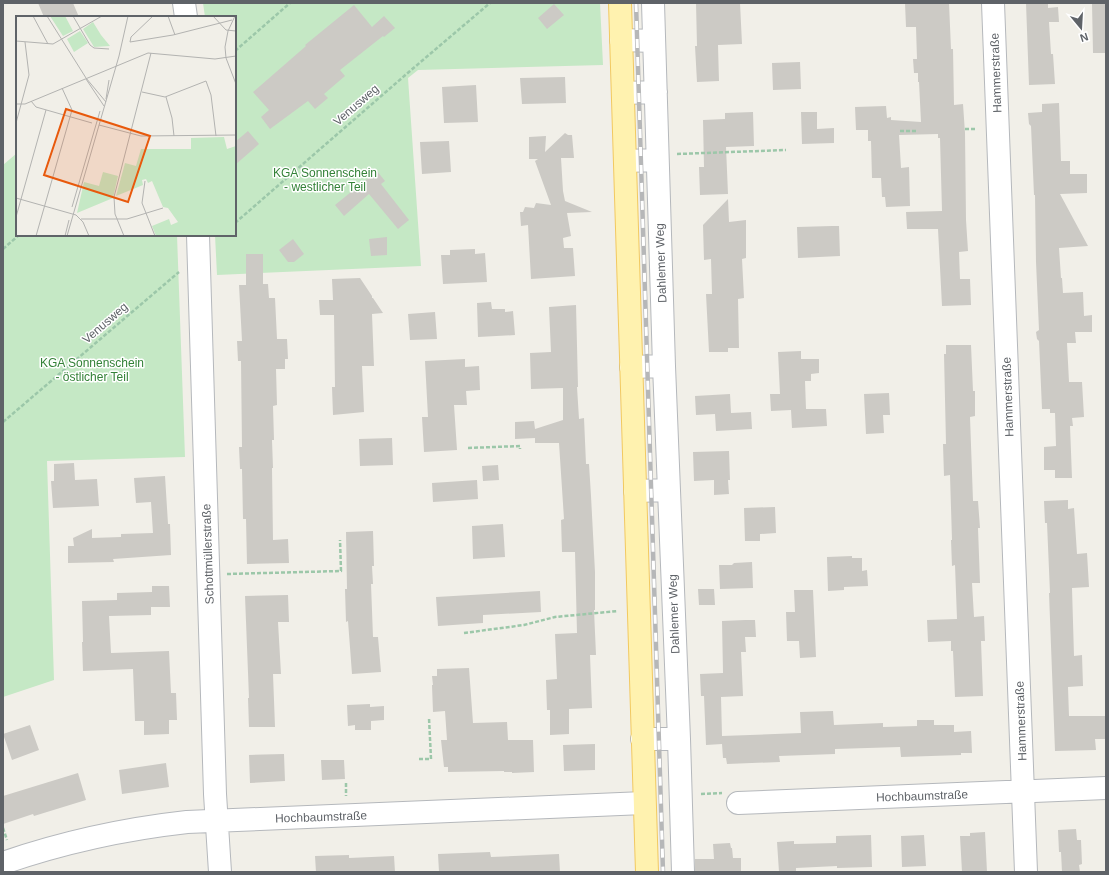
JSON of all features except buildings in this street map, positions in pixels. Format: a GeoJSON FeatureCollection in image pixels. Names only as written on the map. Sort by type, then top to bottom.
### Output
{"type":"FeatureCollection","features":[{"type":"Feature","properties":{"kind":"main road"},"geometry":{"type":"LineString","coordinates":[[620,3],[647,872]]}},
{"type":"Feature","properties":{"kind":"street"},"geometry":{"type":"LineString","coordinates":[[184,3],[186,16]]}},
{"type":"Feature","properties":{"kind":"street","name":"Dahlemer Weg"},"geometry":{"type":"LineString","coordinates":[[653,3],[664,366],[679,739],[682,872]]}},
{"type":"Feature","properties":{"kind":"street","name":"Hammerstraße"},"geometry":{"type":"LineString","coordinates":[[993,3],[1026,872]]}},
{"type":"Feature","properties":{"kind":"street"},"geometry":{"type":"LineString","coordinates":[[621,40],[654,41]]}},
{"type":"Feature","properties":{"kind":"street"},"geometry":{"type":"LineString","coordinates":[[623,93],[656,92]]}},
{"type":"Feature","properties":{"kind":"street"},"geometry":{"type":"LineString","coordinates":[[625,161],[657,157]]}},
{"type":"Feature","properties":{"kind":"street","name":"Schottmüllerstraße"},"geometry":{"type":"LineString","coordinates":[[198,236],[217,821],[220,872]]}},
{"type":"Feature","properties":{"kind":"street"},"geometry":{"type":"LineString","coordinates":[[631,367],[664,366]]}},
{"type":"Feature","properties":{"kind":"street"},"geometry":{"type":"LineString","coordinates":[[635,491],[669,490]]}},
{"type":"Feature","properties":{"kind":"street"},"geometry":{"type":"LineString","coordinates":[[642,739],[679,739]]}},
{"type":"Feature","properties":{"kind":"street","name":"Hochbaumstraße"},"geometry":{"type":"LineString","coordinates":[[738,803],[1106,788]]}},
{"type":"Feature","properties":{"kind":"street","name":"Hochbaumstraße"},"geometry":{"type":"LineString","coordinates":[[6,854],[58,846],[122,831],[187,822],[644,803]]}},
{"type":"Feature","properties":{"kind":"path"},"geometry":{"type":"LineString","coordinates":[[236,50],[290,3]]}},
{"type":"Feature","properties":{"kind":"path","name":"Venusweg"},"geometry":{"type":"LineString","coordinates":[[236,222],[490,3]]}},
{"type":"Feature","properties":{"kind":"path"},"geometry":{"type":"LineString","coordinates":[[965,129],[984,129]]}},
{"type":"Feature","properties":{"kind":"path"},"geometry":{"type":"LineString","coordinates":[[900,131],[918,131]]}},
{"type":"Feature","properties":{"kind":"path"},"geometry":{"type":"LineString","coordinates":[[657,157],[786,150]]}},
{"type":"Feature","properties":{"kind":"path"},"geometry":{"type":"LineString","coordinates":[[3,249],[18,236]]}},
{"type":"Feature","properties":{"kind":"path","name":"Venusweg"},"geometry":{"type":"LineString","coordinates":[[3,422],[183,269]]}},
{"type":"Feature","properties":{"kind":"path"},"geometry":{"type":"LineString","coordinates":[[468,448],[520,446],[520,449]]}},
{"type":"Feature","properties":{"kind":"path"},"geometry":{"type":"LineString","coordinates":[[224,574],[341,571],[340,540]]}},
{"type":"Feature","properties":{"kind":"path"},"geometry":{"type":"LineString","coordinates":[[464,633],[524,625],[555,617],[625,610]]}},
{"type":"Feature","properties":{"kind":"path"},"geometry":{"type":"LineString","coordinates":[[419,759],[431,759],[429,718]]}},
{"type":"Feature","properties":{"kind":"path"},"geometry":{"type":"LineString","coordinates":[[346,783],[346,801]]}},
{"type":"Feature","properties":{"kind":"path"},"geometry":{"type":"LineString","coordinates":[[680,795],[726,793],[738,803]]}},
{"type":"Feature","properties":{"kind":"path"},"geometry":{"type":"LineString","coordinates":[[3,828],[6,854]]}},
{"type":"Feature","properties":{"kind":"green space","name":"KGA Sonnenschein - westlicher Teil"},"geometry":{"type":"Polygon","coordinates":[[[203,3],[600,3],[603,65],[418,70],[408,78],[421,266],[217,275],[215,236],[236,236],[236,16],[205,16],[203,3]]]}},
{"type":"Feature","properties":{"kind":"green space","name":"KGA Sonnenschein - östlicher Teil"},"geometry":{"type":"Polygon","coordinates":[[[16,154],[16,236],[177,236],[185,457],[47,461],[54,680],[3,697],[3,165],[16,154]]]}},
{"type":"Feature","properties":{"kind":"railway"},"geometry":{"type":"LineString","coordinates":[[636,3],[663,872]]}}]}
